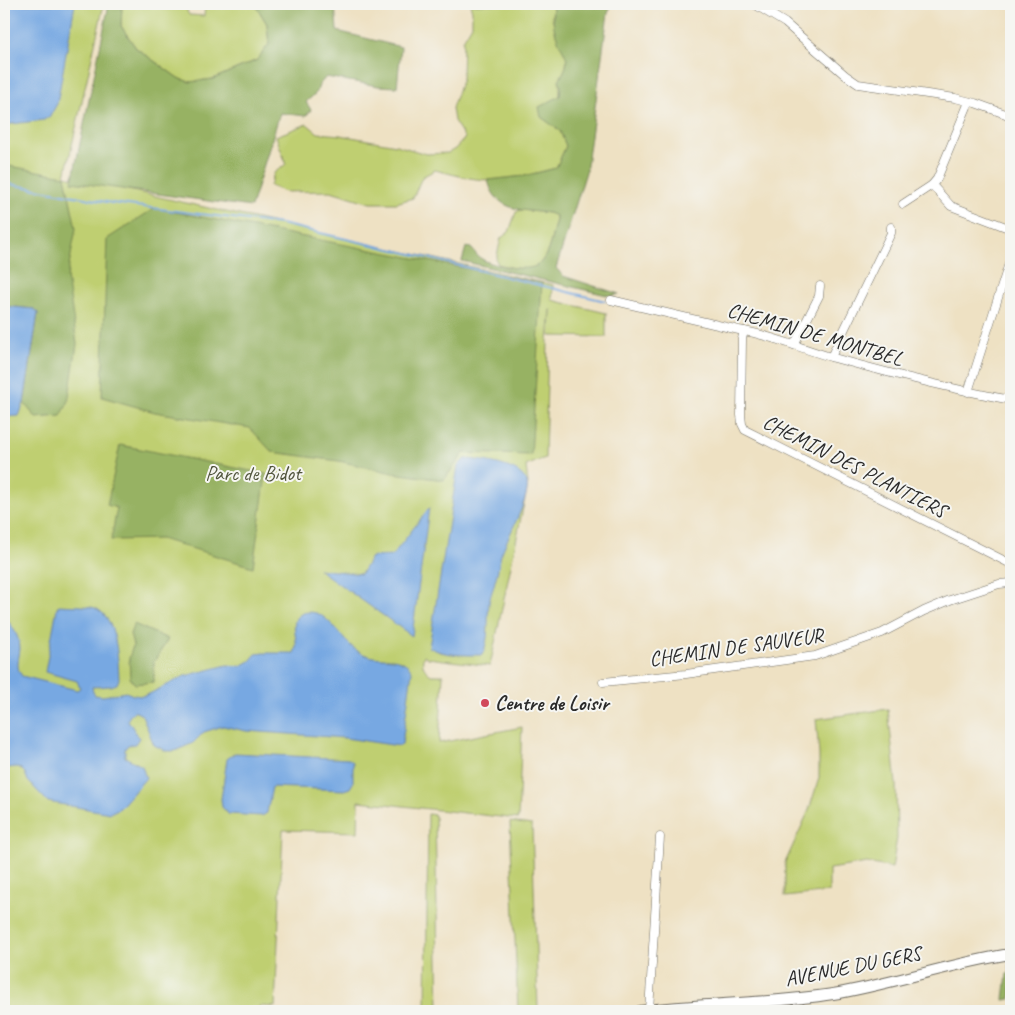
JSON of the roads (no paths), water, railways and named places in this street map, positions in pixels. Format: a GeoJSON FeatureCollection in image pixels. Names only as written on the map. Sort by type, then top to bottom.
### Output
{"type":"FeatureCollection","features":[{"type":"Feature","properties":{"kind":"main road","name":"AVENUE DU GERS"},"geometry":{"type":"LineString","coordinates":[[644,1011],[834,994],[968,962],[1011,954]]}},
{"type":"Feature","properties":{"kind":"street"},"geometry":{"type":"LineString","coordinates":[[754,4],[785,23],[845,76],[858,84],[969,102],[1011,116]]}},
{"type":"Feature","properties":{"kind":"street"},"geometry":{"type":"LineString","coordinates":[[903,204],[932,185],[937,179],[969,102]]}},
{"type":"Feature","properties":{"kind":"street"},"geometry":{"type":"LineString","coordinates":[[932,185],[951,206],[1011,229]]}},
{"type":"Feature","properties":{"kind":"street"},"geometry":{"type":"LineString","coordinates":[[831,357],[891,233],[891,227]]}},
{"type":"Feature","properties":{"kind":"street"},"geometry":{"type":"LineString","coordinates":[[968,392],[1011,257]]}},
{"type":"Feature","properties":{"kind":"street"},"geometry":{"type":"LineString","coordinates":[[794,345],[819,296],[820,286]]}},
{"type":"Feature","properties":{"kind":"street","name":"CHEMIN DE MONTBEL"},"geometry":{"type":"LineString","coordinates":[[611,300],[753,332],[831,357],[968,392],[1011,400]]}},
{"type":"Feature","properties":{"kind":"street","name":"CHEMIN DES PLANTIERS"},"geometry":{"type":"LineString","coordinates":[[744,331],[742,339],[741,415],[745,430],[1011,564]]}},
{"type":"Feature","properties":{"kind":"street","name":"CHEMIN DE SAUVEUR"},"geometry":{"type":"LineString","coordinates":[[603,682],[686,674],[815,656],[882,634],[924,611],[950,600],[999,584],[1011,583]]}},
{"type":"Feature","properties":{"kind":"street"},"geometry":{"type":"LineString","coordinates":[[644,1011],[660,837]]}},
{"type":"Feature","properties":{"kind":"water"},"geometry":{"type":"Polygon","coordinates":[[[4,4],[75,4],[57,104],[50,116],[44,120],[4,125],[4,4]]]}},
{"type":"Feature","properties":{"kind":"water"},"geometry":{"type":"Polygon","coordinates":[[[4,306],[34,309],[38,313],[24,403],[19,416],[4,417],[4,306]]]}},
{"type":"Feature","properties":{"kind":"water"},"geometry":{"type":"Polygon","coordinates":[[[465,459],[490,462],[509,468],[524,477],[527,483],[522,508],[501,555],[488,610],[487,636],[482,655],[441,652],[429,647],[458,466],[465,459]]]}},
{"type":"Feature","properties":{"kind":"water"},"geometry":{"type":"Polygon","coordinates":[[[429,508],[412,636],[318,569],[361,574],[371,557],[392,556],[429,508]]]}},
{"type":"Feature","properties":{"kind":"water"},"geometry":{"type":"Polygon","coordinates":[[[59,605],[95,608],[108,620],[115,639],[119,679],[117,684],[111,686],[92,687],[95,695],[103,696],[126,692],[142,696],[185,676],[227,665],[241,666],[250,661],[256,654],[294,653],[296,649],[294,627],[296,618],[307,612],[319,614],[359,652],[372,657],[398,660],[403,662],[412,671],[402,744],[399,746],[345,738],[246,731],[223,726],[204,732],[193,743],[175,751],[166,751],[154,745],[142,715],[134,711],[128,720],[139,738],[135,744],[128,745],[125,749],[125,757],[142,766],[146,778],[120,808],[110,813],[48,802],[28,781],[21,769],[17,767],[7,768],[4,772],[4,617],[13,627],[19,640],[18,666],[22,676],[77,690],[80,688],[77,681],[45,672],[59,605]]]}},
{"type":"Feature","properties":{"kind":"water"},"geometry":{"type":"Polygon","coordinates":[[[235,753],[349,759],[353,762],[353,783],[350,788],[344,790],[272,787],[267,813],[262,816],[228,814],[222,807],[221,799],[227,759],[235,753]]]}},
{"type":"Feature","properties":{"kind":"waterway"},"geometry":{"type":"LineString","coordinates":[[4,183],[112,203],[281,224],[605,301]]}},
{"type":"Feature","properties":{"kind":"place","name":"Centre de Loisir"},"geometry":{"type":"Point","coordinates":[485,703]}},
{"type":"Feature","properties":{"kind":"park label","name":"Parc de Bidot"},"geometry":{"type":"Point","coordinates":[253,473]}}]}
